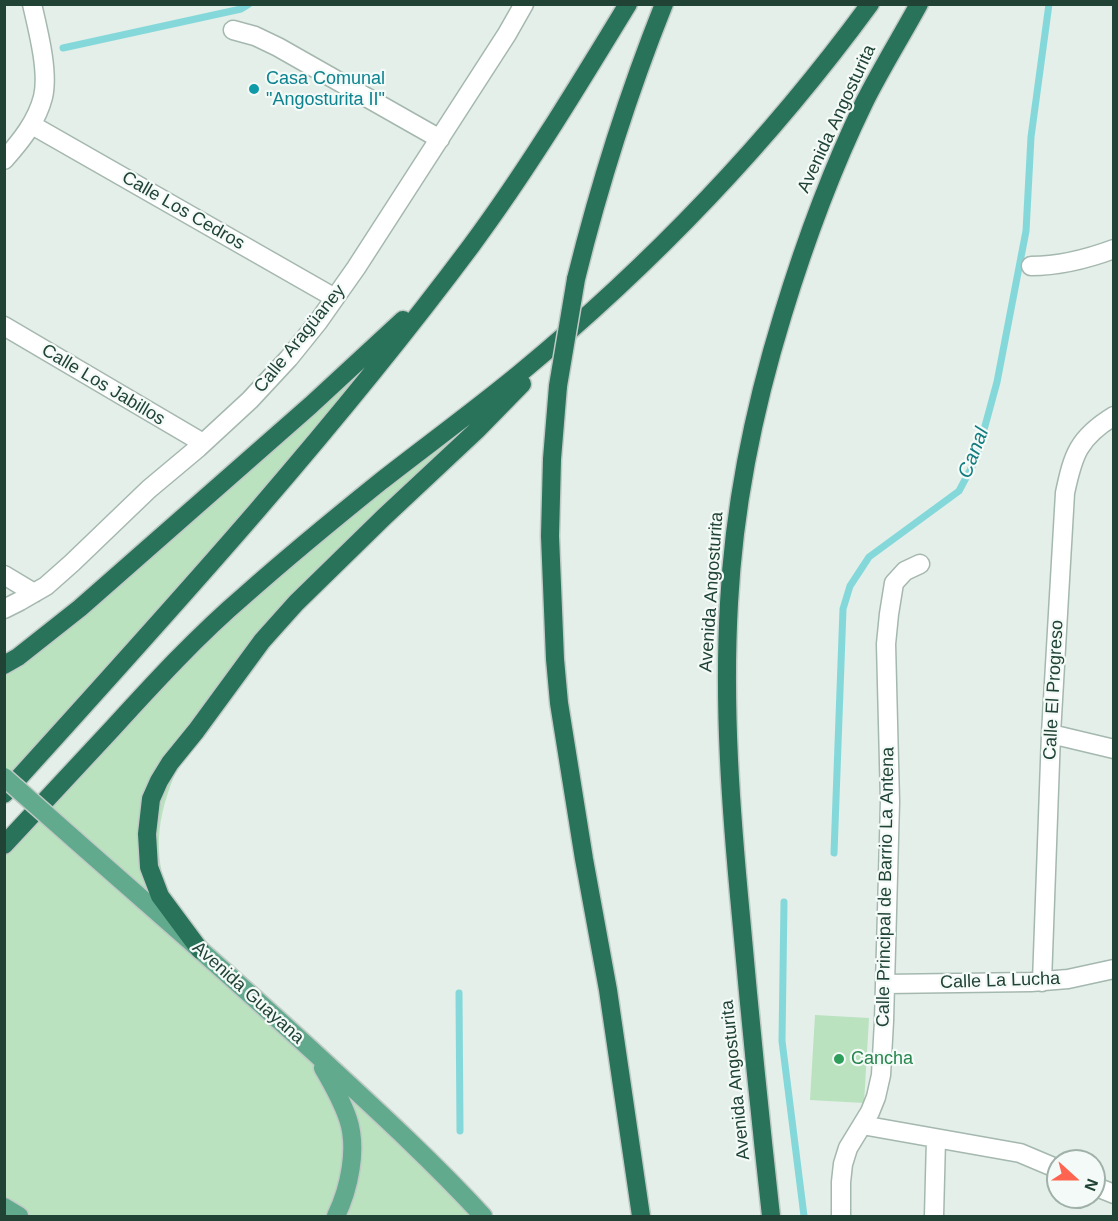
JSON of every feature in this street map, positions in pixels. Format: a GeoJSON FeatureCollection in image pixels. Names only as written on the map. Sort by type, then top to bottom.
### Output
{"type":"FeatureCollection","features":[{"type":"Feature","properties":{"kind":"highway"},"geometry":{"type":"LineString","coordinates":[[4,794],[222,552],[444,282],[533,158],[628,4]]}},
{"type":"Feature","properties":{"kind":"highway"},"geometry":{"type":"LineString","coordinates":[[641,1216],[608,990],[559,703],[550,536],[552,459],[558,386],[576,279],[616,134],[664,4]]}},
{"type":"Feature","properties":{"kind":"highway"},"geometry":{"type":"LineString","coordinates":[[4,845],[144,694],[241,598],[292,553],[520,374],[634,272],[739,165],[806,89],[870,4]]}},
{"type":"Feature","properties":{"kind":"highway","name":"Avenida Angosturita"},"geometry":{"type":"LineString","coordinates":[[771,1216],[751,1023],[728,750],[726,673],[728,611],[737,518],[748,446],[767,366],[810,228],[865,102],[920,4]]}},
{"type":"Feature","properties":{"kind":"highway"},"geometry":{"type":"LineString","coordinates":[[4,665],[18,657],[80,608],[311,405],[444,282]]}},
{"type":"Feature","properties":{"kind":"highway"},"geometry":{"type":"LineString","coordinates":[[200,950],[160,896],[149,867],[147,834],[151,799],[159,780],[262,642],[296,603],[477,430],[589,313]]}},
{"type":"Feature","properties":{"kind":"main road","name":"Avenida Guayana"},"geometry":{"type":"LineString","coordinates":[[4,777],[313,1051],[413,1145],[483,1216]]}},
{"type":"Feature","properties":{"kind":"main road"},"geometry":{"type":"LineString","coordinates":[[313,1051],[336,1090],[349,1122],[352,1146],[350,1172],[345,1194],[336,1216]]}},
{"type":"Feature","properties":{"kind":"main road"},"geometry":{"type":"LineString","coordinates":[[4,1207],[19,1216]]}},
{"type":"Feature","properties":{"kind":"street"},"geometry":{"type":"LineString","coordinates":[[4,160],[32,125],[43,96],[45,81],[32,4]]}},
{"type":"Feature","properties":{"kind":"street","name":"Calle Aragüaney"},"geometry":{"type":"LineString","coordinates":[[4,609],[46,586],[149,489],[250,400],[289,358],[356,268],[524,4]]}},
{"type":"Feature","properties":{"kind":"street"},"geometry":{"type":"LineString","coordinates":[[233,30],[255,36],[278,47],[440,139]]}},
{"type":"Feature","properties":{"kind":"street","name":"Calle Los Cedros"},"geometry":{"type":"LineString","coordinates":[[32,125],[335,298]]}},
{"type":"Feature","properties":{"kind":"street"},"geometry":{"type":"LineString","coordinates":[[1031,266],[1055,265],[1113,249]]}},
{"type":"Feature","properties":{"kind":"street","name":"Calle Los Jabillos"},"geometry":{"type":"LineString","coordinates":[[4,326],[203,443]]}},
{"type":"Feature","properties":{"kind":"street","name":"Calle El Progreso"},"geometry":{"type":"LineString","coordinates":[[1042,981],[1055,653],[1067,484],[1077,449],[1089,435],[1113,416]]}},
{"type":"Feature","properties":{"kind":"street","name":"Calle Principal de Barrio La Antena"},"geometry":{"type":"LineString","coordinates":[[841,1216],[843,1164],[848,1148],[870,1112],[876,1097],[880,1075],[890,802],[886,644],[894,583],[905,572],[920,564]]}},
{"type":"Feature","properties":{"kind":"street"},"geometry":{"type":"LineString","coordinates":[[4,575],[34,593]]}},
{"type":"Feature","properties":{"kind":"street"},"geometry":{"type":"LineString","coordinates":[[1051,734],[1113,749]]}},
{"type":"Feature","properties":{"kind":"street","name":"Calle La Lucha"},"geometry":{"type":"LineString","coordinates":[[885,984],[1068,980],[1113,969]]}},
{"type":"Feature","properties":{"kind":"street"},"geometry":{"type":"LineString","coordinates":[[862,1125],[1020,1153],[1046,1164]]}},
{"type":"Feature","properties":{"kind":"street"},"geometry":{"type":"LineString","coordinates":[[934,1216],[936,1139]]}},
{"type":"Feature","properties":{"kind":"green space"},"geometry":{"type":"Polygon","coordinates":[[[444,282],[5,794],[5,665],[80,608],[444,282]]]}},
{"type":"Feature","properties":{"kind":"green space"},"geometry":{"type":"Polygon","coordinates":[[[520,373],[296,603],[178,767],[165,803],[159,838],[162,874],[168,892],[200,950],[483,1216],[19,1216],[5,1207],[4,845],[194,643],[520,373]]]}},
{"type":"Feature","properties":{"kind":"green space","name":"Cancha"},"geometry":{"type":"Polygon","coordinates":[[[815,1015],[869,1018],[864,1103],[810,1100],[815,1015]]]}},
{"type":"Feature","properties":{"kind":"waterway"},"geometry":{"type":"LineString","coordinates":[[63,48],[241,9],[249,4]]}},
{"type":"Feature","properties":{"kind":"waterway","name":"Canal"},"geometry":{"type":"LineString","coordinates":[[834,853],[843,609],[850,586],[869,557],[959,491],[976,459],[997,382],[1026,231],[1031,137],[1049,4]]}},
{"type":"Feature","properties":{"kind":"waterway"},"geometry":{"type":"LineString","coordinates":[[784,902],[782,1041],[804,1216]]}},
{"type":"Feature","properties":{"kind":"waterway"},"geometry":{"type":"LineString","coordinates":[[459,993],[460,1131]]}},
{"type":"Feature","properties":{"kind":"place","name":"Casa Comunal \"Angosturita II\""},"geometry":{"type":"Point","coordinates":[254,89]}},
{"type":"Feature","properties":{"kind":"place","name":"Cancha"},"geometry":{"type":"Point","coordinates":[839,1059]}}]}
